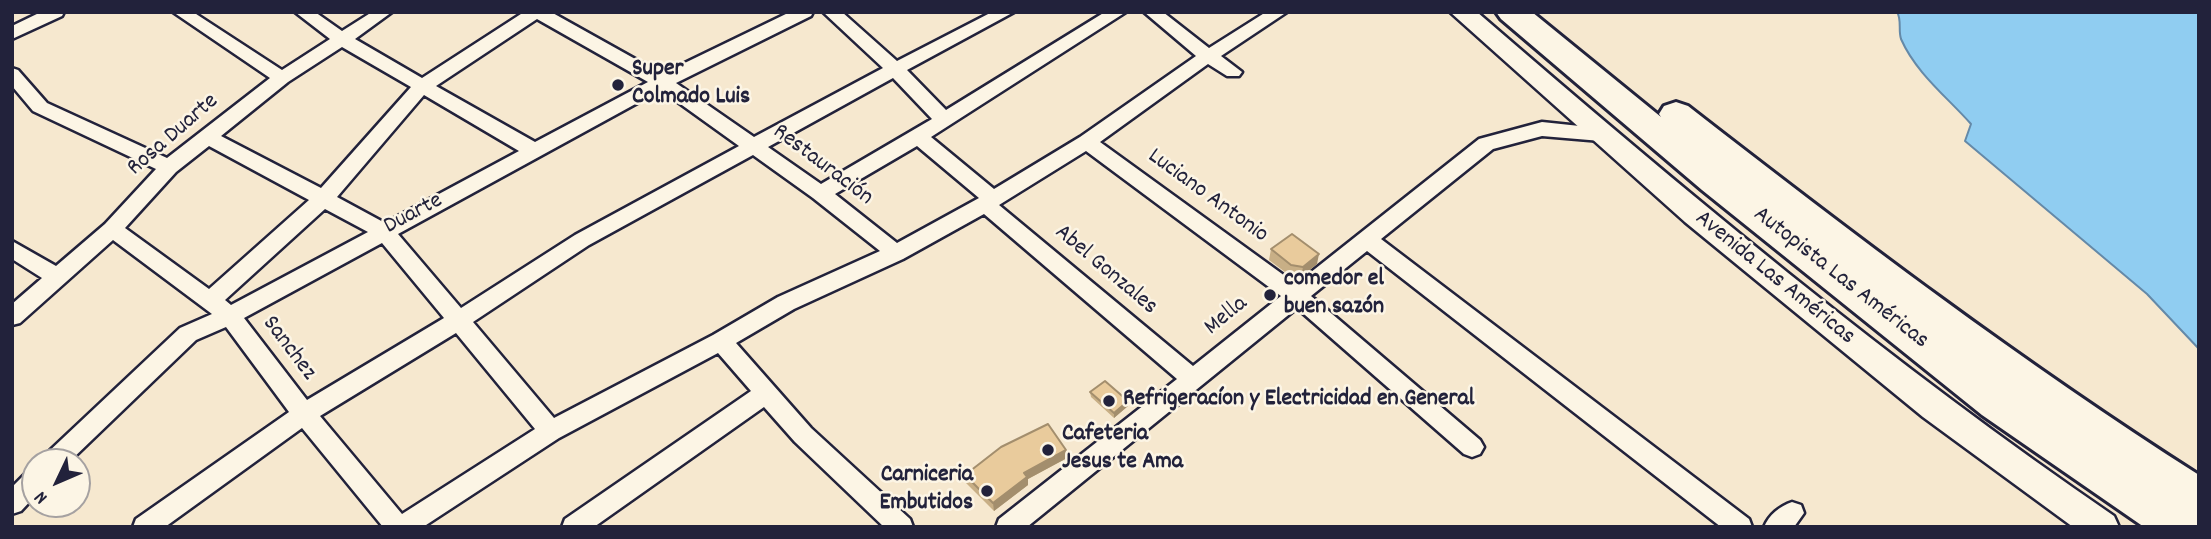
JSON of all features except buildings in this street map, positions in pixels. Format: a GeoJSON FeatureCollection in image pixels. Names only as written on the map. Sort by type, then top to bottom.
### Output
{"type":"FeatureCollection","features":[{"type":"Feature","properties":{"kind":"highway","name":"Autopista Las Américas"},"geometry":{"type":"LineString","coordinates":[[1512,12],[1715,180],[1997,403],[2182,527]]}},
{"type":"Feature","properties":{"kind":"highway","name":"Autopista Las Américas"},"geometry":{"type":"LineString","coordinates":[[1549,12],[1862,260],[2132,456],[2199,499]]}},
{"type":"Feature","properties":{"kind":"main road","name":"Avenida Las Américas"},"geometry":{"type":"LineString","coordinates":[[1462,12],[1777,285],[2023,474],[2102,527]]}},
{"type":"Feature","properties":{"kind":"street"},"geometry":{"type":"LineString","coordinates":[[12,33],[56,12]]}},
{"type":"Feature","properties":{"kind":"street"},"geometry":{"type":"LineString","coordinates":[[181,12],[282,78]]}},
{"type":"Feature","properties":{"kind":"street"},"geometry":{"type":"LineString","coordinates":[[303,12],[342,39],[536,152]]}},
{"type":"Feature","properties":{"kind":"street","name":"Rosa Duarte"},"geometry":{"type":"LineString","coordinates":[[12,317],[112,229],[169,167],[282,78],[384,12]]}},
{"type":"Feature","properties":{"kind":"street"},"geometry":{"type":"LineString","coordinates":[[210,302],[325,197],[422,86],[537,12]]}},
{"type":"Feature","properties":{"kind":"street","name":"Restauración"},"geometry":{"type":"LineString","coordinates":[[537,12],[663,82],[820,193],[897,253]]}},
{"type":"Feature","properties":{"kind":"street","name":"Duarte"},"geometry":{"type":"LineString","coordinates":[[68,448],[188,334],[230,316],[663,82],[806,12]]}},
{"type":"Feature","properties":{"kind":"street"},"geometry":{"type":"LineString","coordinates":[[831,12],[895,69],[944,120]]}},
{"type":"Feature","properties":{"kind":"street"},"geometry":{"type":"LineString","coordinates":[[145,527],[304,414],[460,320],[582,240],[895,69],[1006,12]]}},
{"type":"Feature","properties":{"kind":"street"},"geometry":{"type":"LineString","coordinates":[[820,193],[918,137],[1118,12]]}},
{"type":"Feature","properties":{"kind":"street"},"geometry":{"type":"LineString","coordinates":[[1152,12],[1208,57],[1233,72]]}},
{"type":"Feature","properties":{"kind":"street"},"geometry":{"type":"LineString","coordinates":[[400,527],[551,431],[721,341],[786,303],[897,253],[989,202],[1087,142],[1273,14]]}},
{"type":"Feature","properties":{"kind":"street"},"geometry":{"type":"LineString","coordinates":[[12,75],[40,107],[169,167]]}},
{"type":"Feature","properties":{"kind":"street","name":"Mella"},"geometry":{"type":"LineString","coordinates":[[1008,527],[1486,144],[1542,129],[1601,134]]}},
{"type":"Feature","properties":{"kind":"street"},"geometry":{"type":"LineString","coordinates":[[208,137],[325,197],[384,231],[551,431]]}},
{"type":"Feature","properties":{"kind":"street","name":"Abel Gonzales"},"geometry":{"type":"LineString","coordinates":[[918,137],[1192,378]]}},
{"type":"Feature","properties":{"kind":"street","name":"Luciano Antonio"},"geometry":{"type":"LineString","coordinates":[[1087,142],[1296,295],[1472,447]]}},
{"type":"Feature","properties":{"kind":"street","name":"Sanchez"},"geometry":{"type":"LineString","coordinates":[[112,229],[230,316],[304,414],[400,527]]}},
{"type":"Feature","properties":{"kind":"street"},"geometry":{"type":"LineString","coordinates":[[1366,239],[1740,527]]}},
{"type":"Feature","properties":{"kind":"street"},"geometry":{"type":"LineString","coordinates":[[12,249],[56,277]]}},
{"type":"Feature","properties":{"kind":"street"},"geometry":{"type":"LineString","coordinates":[[721,341],[803,435],[901,527]]}},
{"type":"Feature","properties":{"kind":"street"},"geometry":{"type":"LineString","coordinates":[[574,527],[766,393]]}},
{"type":"Feature","properties":{"kind":"water"},"geometry":{"type":"Polygon","coordinates":[[[1897,12],[2199,12],[2199,349],[2147,294],[1965,141],[1971,124],[1933,84],[1907,51],[1901,39],[1897,12]]]}},
{"type":"Feature","properties":{"kind":"place","name":"Super Colmado Luis"},"geometry":{"type":"Point","coordinates":[618,85]}},
{"type":"Feature","properties":{"kind":"place","name":"comedor el buen sazón"},"geometry":{"type":"Point","coordinates":[1270,295]}},
{"type":"Feature","properties":{"kind":"place","name":"Refrigeracíon y Electricidad en General"},"geometry":{"type":"Point","coordinates":[1109,401]}},
{"type":"Feature","properties":{"kind":"place","name":"Cafeteria Jesus te Ama"},"geometry":{"type":"Point","coordinates":[1048,450]}},
{"type":"Feature","properties":{"kind":"place","name":"Carniceria Embutidos"},"geometry":{"type":"Point","coordinates":[987,491]}}]}
